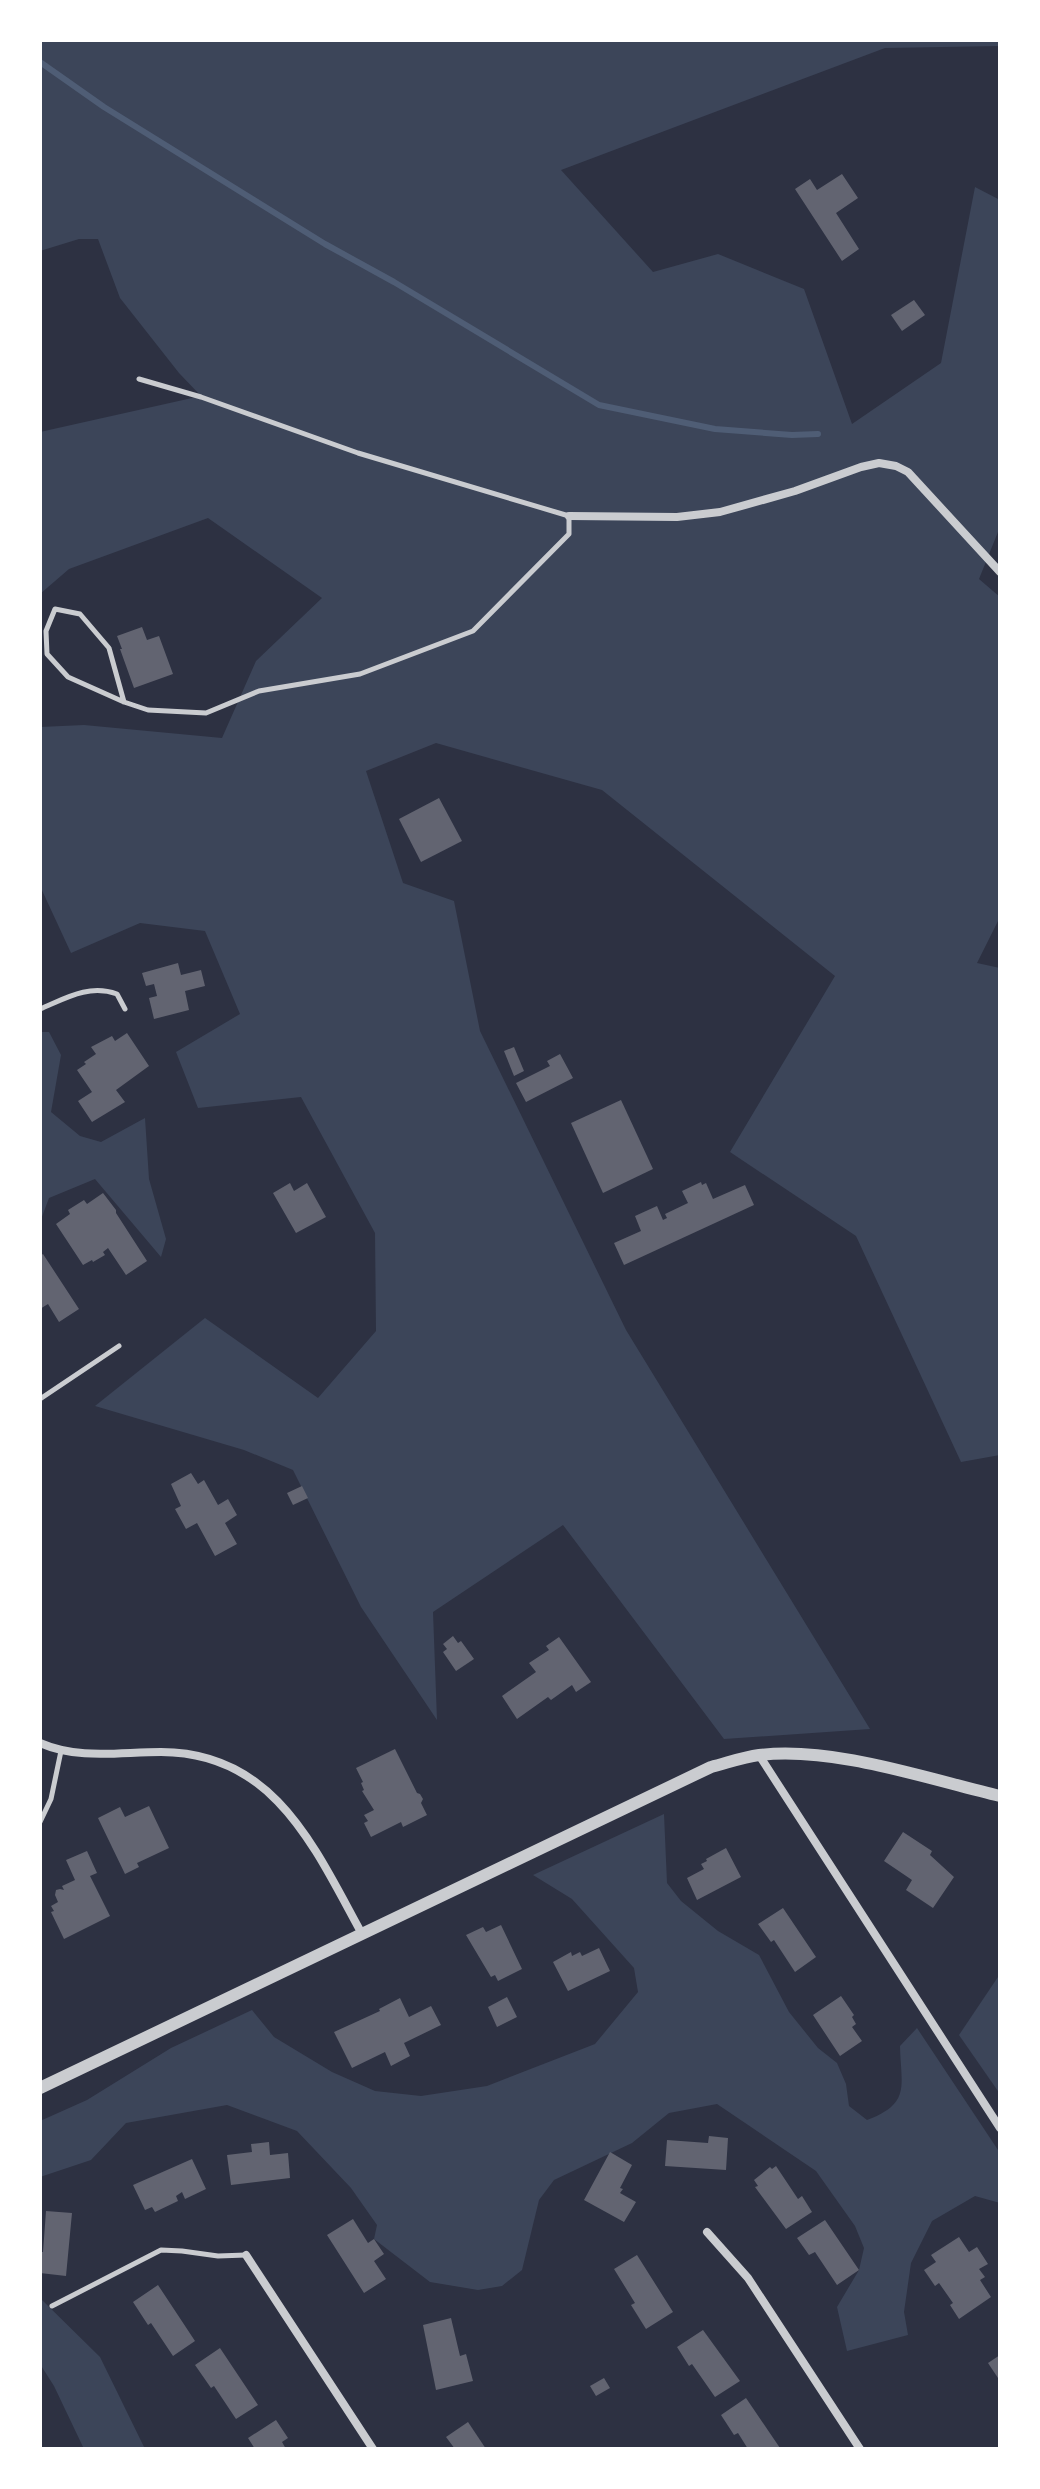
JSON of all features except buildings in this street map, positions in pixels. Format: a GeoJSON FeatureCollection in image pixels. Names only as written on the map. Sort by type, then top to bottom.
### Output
{"type":"FeatureCollection","features":[{"type":"Feature","properties":{"kind":"street"},"geometry":{"type":"LineString","coordinates":[[569,516],[677,517],[720,512],[881,463],[908,472],[1000,572]]}},
{"type":"Feature","properties":{"kind":"street"},"geometry":{"type":"LineString","coordinates":[[40,1743],[61,1750],[93,1754],[176,1753],[210,1760],[250,1779],[283,1805],[302,1829],[362,1934]]}},
{"type":"Feature","properties":{"kind":"street"},"geometry":{"type":"LineString","coordinates":[[40,2088],[711,1767],[759,1755],[802,1754],[858,1762],[1000,1796]]}},
{"type":"Feature","properties":{"kind":"street"},"geometry":{"type":"LineString","coordinates":[[759,1755],[1000,2128]]}},
{"type":"Feature","properties":{"kind":"street"},"geometry":{"type":"LineString","coordinates":[[707,2232],[748,2278],[860,2449]]}},
{"type":"Feature","properties":{"kind":"street"},"geometry":{"type":"LineString","coordinates":[[246,2255],[373,2449]]}},
{"type":"Feature","properties":{"kind":"lane"},"geometry":{"type":"LineString","coordinates":[[124,702],[109,648],[80,614],[55,609],[46,631],[47,654],[68,677],[124,702],[148,710],[206,713],[259,691],[360,674],[473,631],[569,534],[569,516],[358,453],[201,397],[139,379]]}},
{"type":"Feature","properties":{"kind":"lane"},"geometry":{"type":"LineString","coordinates":[[40,1009],[81,991],[103,989],[117,994],[125,1009]]}},
{"type":"Feature","properties":{"kind":"lane"},"geometry":{"type":"LineString","coordinates":[[40,1399],[119,1346]]}},
{"type":"Feature","properties":{"kind":"lane"},"geometry":{"type":"LineString","coordinates":[[40,1822],[51,1799],[61,1750]]}},
{"type":"Feature","properties":{"kind":"lane"},"geometry":{"type":"LineString","coordinates":[[52,2306],[161,2250],[218,2256],[246,2255]]}},
{"type":"Feature","properties":{"kind":"shaded area"},"geometry":{"type":"Polygon","coordinates":[[[40,40],[1000,40],[1000,46],[885,48],[561,170],[653,272],[718,254],[804,289],[852,424],[941,363],[975,187],[1000,200],[1000,527],[979,579],[1000,597],[1000,917],[977,963],[1000,968],[1000,1455],[961,1462],[856,1236],[730,1152],[835,976],[602,790],[436,743],[366,771],[403,883],[454,901],[480,1031],[626,1330],[870,1729],[724,1739],[563,1525],[433,1612],[437,1720],[361,1607],[293,1470],[244,1450],[95,1406],[205,1318],[318,1398],[376,1331],[375,1233],[301,1097],[198,1108],[176,1052],[240,1014],[205,931],[140,923],[71,953],[40,886],[40,727],[84,725],[222,738],[256,661],[322,598],[208,518],[69,569],[40,594],[40,432],[201,396],[120,298],[98,239],[79,239],[40,251],[40,40]]]}},
{"type":"Feature","properties":{"kind":"shaded area"},"geometry":{"type":"Polygon","coordinates":[[[40,1032],[49,1032],[61,1055],[51,1112],[80,1136],[101,1142],[145,1118],[149,1179],[166,1239],[161,1257],[95,1179],[49,1198],[40,1222],[40,1032]]]}},
{"type":"Feature","properties":{"kind":"shaded area"},"geometry":{"type":"Polygon","coordinates":[[[664,1814],[667,1883],[681,1901],[718,1931],[759,1955],[789,2012],[818,2048],[837,2063],[846,2084],[849,2106],[867,2120],[891,2107],[897,2100],[902,2083],[900,2046],[917,2028],[1000,2153],[1000,2203],[975,2196],[932,2221],[911,2263],[904,2312],[908,2335],[847,2351],[837,2307],[859,2270],[864,2248],[855,2226],[816,2171],[717,2104],[669,2113],[632,2143],[554,2180],[539,2200],[522,2270],[502,2286],[478,2290],[430,2282],[374,2239],[377,2225],[351,2188],[297,2131],[227,2105],[126,2123],[91,2160],[40,2177],[40,2121],[87,2100],[171,2048],[252,2010],[274,2037],[332,2072],[375,2091],[421,2096],[487,2086],[595,2044],[638,1992],[634,1968],[572,1899],[533,1875],[664,1814]]]}},
{"type":"Feature","properties":{"kind":"shaded area"},"geometry":{"type":"Polygon","coordinates":[[[1000,1974],[1000,2094],[959,2035],[1000,1974]]]}},
{"type":"Feature","properties":{"kind":"shaded area"},"geometry":{"type":"Polygon","coordinates":[[[40,2298],[100,2357],[145,2449],[84,2449],[40,2364],[40,2298]]]}},
{"type":"Feature","properties":{"kind":"waterway"},"geometry":{"type":"LineString","coordinates":[[40,62],[104,107],[325,244],[599,405],[715,429],[818,434]]}}]}
